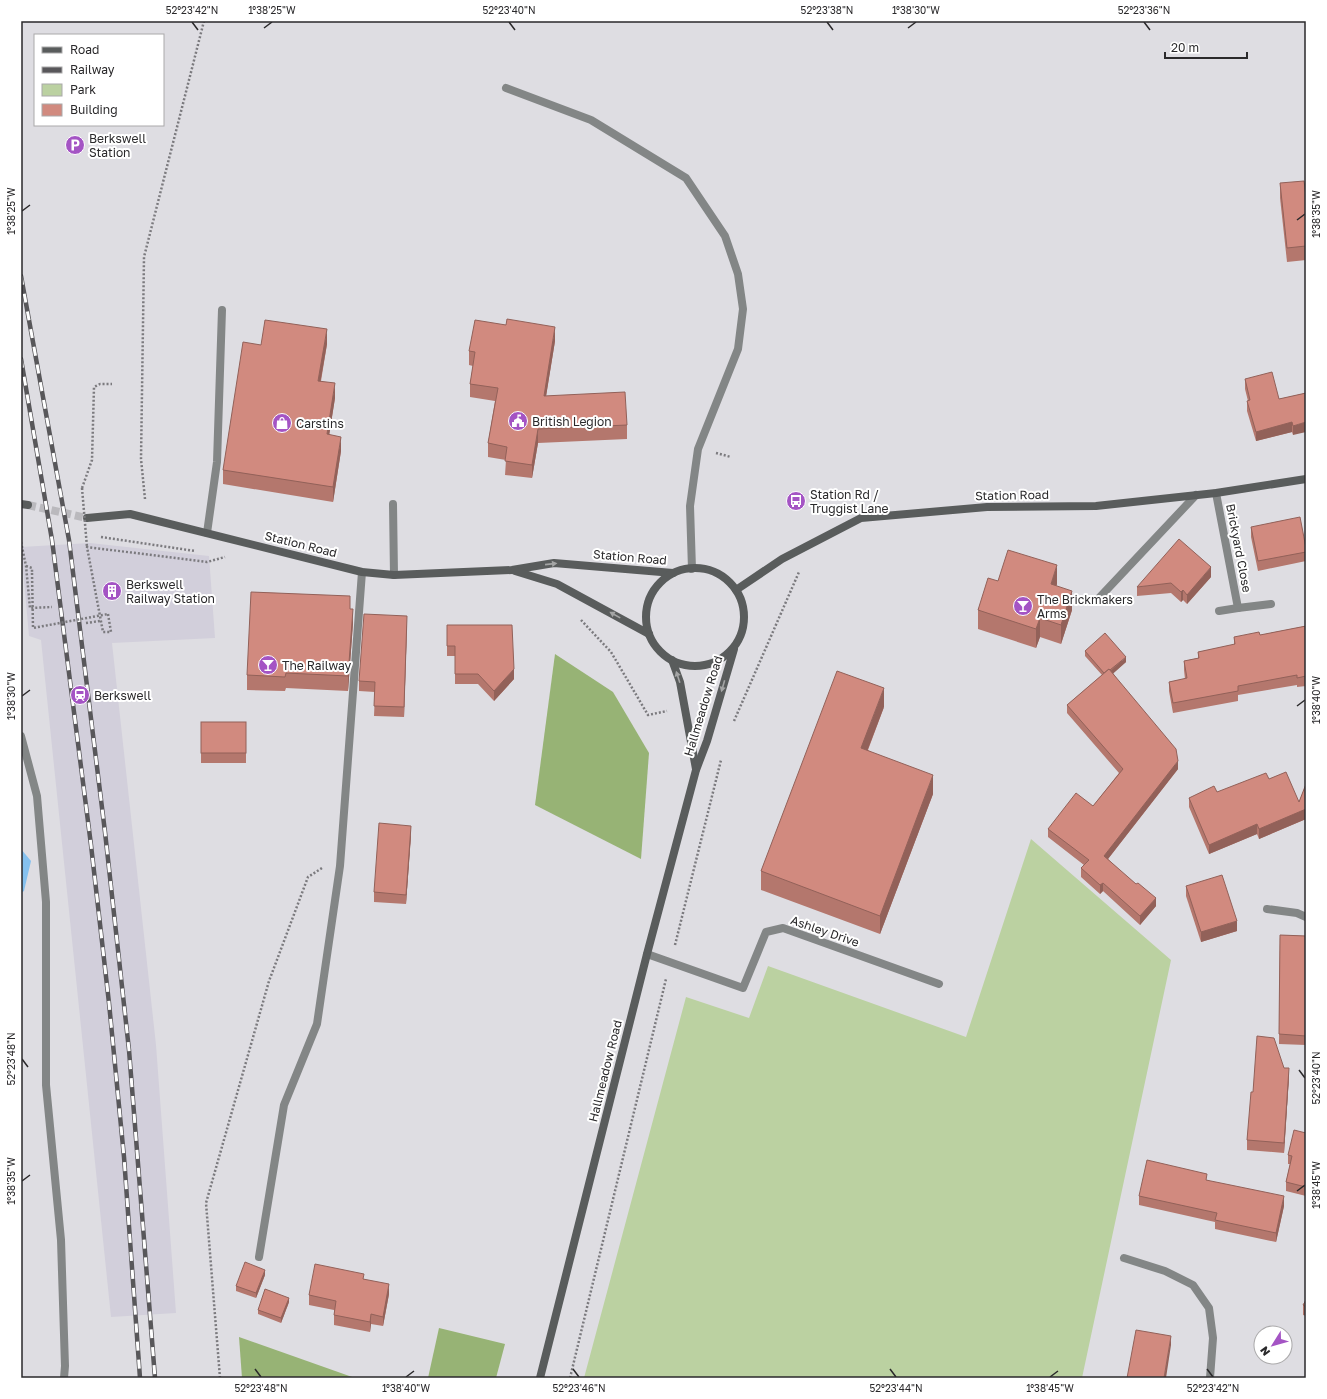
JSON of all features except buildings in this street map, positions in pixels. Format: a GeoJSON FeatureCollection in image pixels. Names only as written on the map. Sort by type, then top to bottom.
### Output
{"type":"FeatureCollection","features":[{"type":"Feature","properties":{"kind":"street"},"geometry":{"type":"LineString","coordinates":[[506,88],[591,120],[686,178],[725,236],[738,274],[743,309],[738,349],[698,449],[690,506],[692,569]]}},
{"type":"Feature","properties":{"kind":"street"},"geometry":{"type":"LineString","coordinates":[[207,533],[217,462],[222,310]]}},
{"type":"Feature","properties":{"kind":"street","name":"Station Road"},"geometry":{"type":"LineString","coordinates":[[736,590],[782,559],[861,518],[986,507],[1096,506],[1196,496],[1306,479]]}},
{"type":"Feature","properties":{"kind":"street","name":"Brickyard Close"},"geometry":{"type":"LineString","coordinates":[[1216,493],[1238,608]]}},
{"type":"Feature","properties":{"kind":"street"},"geometry":{"type":"LineString","coordinates":[[1099,598],[1196,496]]}},
{"type":"Feature","properties":{"kind":"street"},"geometry":{"type":"LineString","coordinates":[[393,504],[394,574]]}},
{"type":"Feature","properties":{"kind":"street","name":"Station Road"},"geometry":{"type":"LineString","coordinates":[[87,518],[130,514],[362,572],[394,574],[512,570],[554,564],[673,573]]}},
{"type":"Feature","properties":{"kind":"street","name":"Station Road"},"geometry":{"type":"LineString","coordinates":[[686,569],[714,572],[726,579],[736,590],[742,602],[745,618],[742,634],[734,649],[722,659],[709,664],[697,666],[684,665],[672,660],[662,653],[649,634],[647,608],[652,595],[661,582],[673,573],[686,569]]}},
{"type":"Feature","properties":{"kind":"street","name":"Station Road"},"geometry":{"type":"LineString","coordinates":[[512,570],[557,584],[649,634]]}},
{"type":"Feature","properties":{"kind":"street"},"geometry":{"type":"LineString","coordinates":[[259,1256],[284,1105],[317,1024],[340,866],[362,572]]}},
{"type":"Feature","properties":{"kind":"street","name":"Brickyard Close"},"geometry":{"type":"LineString","coordinates":[[1219,611],[1271,604]]}},
{"type":"Feature","properties":{"kind":"street","name":"Hallmeadow Road"},"geometry":{"type":"LineString","coordinates":[[540,1378],[647,954],[696,770],[734,649]]}},
{"type":"Feature","properties":{"kind":"street","name":"Hallmeadow Road"},"geometry":{"type":"LineString","coordinates":[[672,660],[680,682],[696,770]]}},
{"type":"Feature","properties":{"kind":"street"},"geometry":{"type":"LineString","coordinates":[[21,736],[37,796],[46,902],[46,1085],[61,1240],[65,1366],[64,1378]]}},
{"type":"Feature","properties":{"kind":"street"},"geometry":{"type":"LineString","coordinates":[[1267,909],[1297,913],[1306,917]]}},
{"type":"Feature","properties":{"kind":"street","name":"Ashley Drive"},"geometry":{"type":"LineString","coordinates":[[647,954],[743,988],[766,932],[783,928],[938,984]]}},
{"type":"Feature","properties":{"kind":"street"},"geometry":{"type":"LineString","coordinates":[[1124,1258],[1165,1271],[1193,1286],[1208,1308],[1213,1338],[1210,1378]]}},
{"type":"Feature","properties":{"kind":"path"},"geometry":{"type":"LineString","coordinates":[[145,500],[141,459],[144,258],[204,21]]}},
{"type":"Feature","properties":{"kind":"path"},"geometry":{"type":"LineString","coordinates":[[26,566],[32,568],[33,628],[108,614],[111,632],[103,632],[100,621],[87,547],[82,488],[92,460],[94,387],[100,384],[112,384]]}},
{"type":"Feature","properties":{"kind":"path"},"geometry":{"type":"LineString","coordinates":[[96,536],[196,551]]}},
{"type":"Feature","properties":{"kind":"path"},"geometry":{"type":"LineString","coordinates":[[21,542],[26,566],[30,608],[52,607]]}},
{"type":"Feature","properties":{"kind":"path"},"geometry":{"type":"LineString","coordinates":[[87,547],[207,562],[227,556],[220,555]]}},
{"type":"Feature","properties":{"kind":"path"},"geometry":{"type":"LineString","coordinates":[[580,619],[611,652],[648,715],[684,707]]}},
{"type":"Feature","properties":{"kind":"path"},"geometry":{"type":"LineString","coordinates":[[86,623],[100,621]]}},
{"type":"Feature","properties":{"kind":"path"},"geometry":{"type":"LineString","coordinates":[[716,707],[739,710]]}},
{"type":"Feature","properties":{"kind":"path"},"geometry":{"type":"LineString","coordinates":[[220,1378],[206,1203],[269,982],[308,877],[320,869],[340,866]]}},
{"type":"Feature","properties":{"kind":"shaded area"},"geometry":{"type":"Polygon","coordinates":[[[90,543],[209,556],[215,638],[112,643],[156,1045],[176,1313],[111,1317],[41,640],[29,636],[21,547],[90,543]]]}},
{"type":"Feature","properties":{"kind":"green space"},"geometry":{"type":"Polygon","coordinates":[[[555,654],[613,692],[649,753],[641,859],[535,805],[555,654]]]}},
{"type":"Feature","properties":{"kind":"green space"},"geometry":{"type":"Polygon","coordinates":[[[1031,839],[1171,960],[1082,1378],[584,1378],[686,997],[749,1018],[768,966],[966,1037],[1031,839]]]}},
{"type":"Feature","properties":{"kind":"green space"},"geometry":{"type":"Polygon","coordinates":[[[439,1328],[505,1344],[496,1378],[428,1378],[439,1328]]]}},
{"type":"Feature","properties":{"kind":"green space"},"geometry":{"type":"Polygon","coordinates":[[[239,1337],[355,1378],[242,1378],[239,1337]]]}},
{"type":"Feature","properties":{"kind":"water"},"geometry":{"type":"Polygon","coordinates":[[[21,849],[31,861],[24,891],[21,893],[21,849]]]}},
{"type":"Feature","properties":{"kind":"tunnel"},"geometry":{"type":"LineString","coordinates":[[28,505],[87,518]]}},
{"type":"Feature","properties":{"kind":"railway"},"geometry":{"type":"LineString","coordinates":[[21,276],[69,540],[105,832],[129,1050],[155,1378]]}},
{"type":"Feature","properties":{"kind":"railway"},"geometry":{"type":"LineString","coordinates":[[21,359],[52,540],[91,845],[109,1003],[124,1157],[140,1378]]}},
{"type":"Feature","properties":{"kind":"place","name":"Berkswell Station"},"geometry":{"type":"Point","coordinates":[75,145]}},
{"type":"Feature","properties":{"kind":"place","name":"British Legion"},"geometry":{"type":"Point","coordinates":[518,421]}},
{"type":"Feature","properties":{"kind":"place","name":"Carstins"},"geometry":{"type":"Point","coordinates":[282,423]}},
{"type":"Feature","properties":{"kind":"place","name":"Station Rd / Truggist Lane"},"geometry":{"type":"Point","coordinates":[796,501]}},
{"type":"Feature","properties":{"kind":"place","name":"Berkswell Railway Station"},"geometry":{"type":"Point","coordinates":[112,591]}},
{"type":"Feature","properties":{"kind":"place","name":"The Brickmakers Arms"},"geometry":{"type":"Point","coordinates":[1023,606]}},
{"type":"Feature","properties":{"kind":"place","name":"The Railway"},"geometry":{"type":"Point","coordinates":[268,665]}},
{"type":"Feature","properties":{"kind":"place","name":"Berkswell"},"geometry":{"type":"Point","coordinates":[80,695]}}]}
